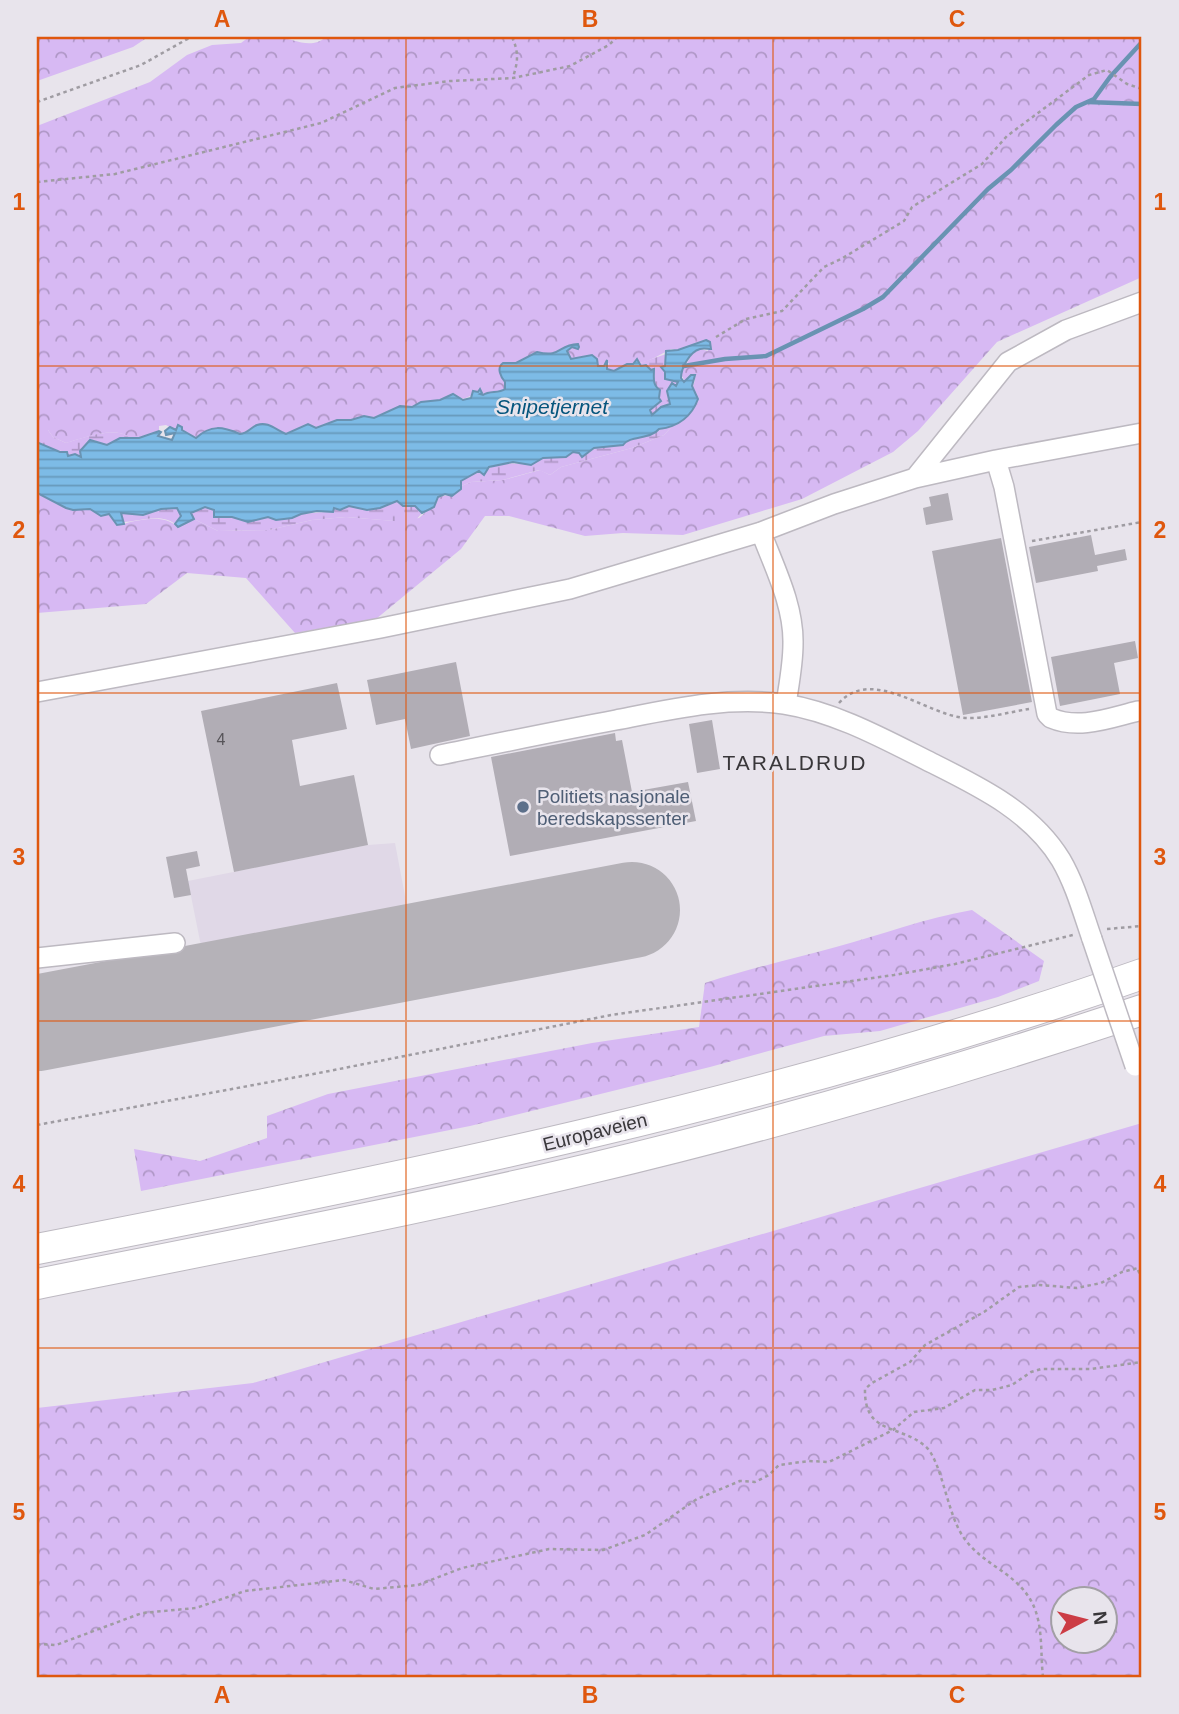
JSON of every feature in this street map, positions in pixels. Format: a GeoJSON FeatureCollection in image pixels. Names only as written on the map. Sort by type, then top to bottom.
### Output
{"type":"FeatureCollection","features":[{"type":"Feature","properties":{"kind":"highway","name":"Europaveien"},"geometry":{"type":"LineString","coordinates":[[37,1250],[276,1202],[584,1135],[725,1100],[1030,1011],[1142,974]]}},
{"type":"Feature","properties":{"kind":"highway","name":"Europaveien"},"geometry":{"type":"LineString","coordinates":[[37,1284],[438,1203],[651,1154],[923,1080],[1142,1010]]}},
{"type":"Feature","properties":{"kind":"street"},"geometry":{"type":"LineString","coordinates":[[915,478],[1008,362],[1066,330],[1142,302]]}},
{"type":"Feature","properties":{"kind":"street"},"geometry":{"type":"LineString","coordinates":[[37,692],[518,601],[582,586],[761,532],[834,504],[915,478],[1142,433]]}},
{"type":"Feature","properties":{"kind":"street"},"geometry":{"type":"LineString","coordinates":[[996,460],[1007,500],[1047,714],[1051,719],[1090,723],[1138,711]]}},
{"type":"Feature","properties":{"kind":"street"},"geometry":{"type":"LineString","coordinates":[[761,532],[792,624],[792,664],[786,704]]}},
{"type":"Feature","properties":{"kind":"street"},"geometry":{"type":"LineString","coordinates":[[440,755],[700,705],[733,702],[786,704],[831,717],[890,742],[1007,804],[1037,828],[1063,863],[1139,1072]]}},
{"type":"Feature","properties":{"kind":"street"},"geometry":{"type":"LineString","coordinates":[[37,958],[175,943]]}},
{"type":"Feature","properties":{"kind":"path"},"geometry":{"type":"LineString","coordinates":[[37,102],[141,65],[191,37]]}},
{"type":"Feature","properties":{"kind":"path"},"geometry":{"type":"LineString","coordinates":[[512,37],[518,61],[513,78]]}},
{"type":"Feature","properties":{"kind":"path"},"geometry":{"type":"LineString","coordinates":[[37,182],[115,174],[321,123],[395,88],[450,81],[513,78],[570,66],[609,45],[617,37]]}},
{"type":"Feature","properties":{"kind":"path"},"geometry":{"type":"LineString","coordinates":[[716,337],[746,319],[782,311],[824,267],[904,220],[912,207],[982,164],[1007,136],[1088,75],[1107,70],[1127,84],[1142,89]]}},
{"type":"Feature","properties":{"kind":"path"},"geometry":{"type":"LineString","coordinates":[[1039,540],[1142,522]]}},
{"type":"Feature","properties":{"kind":"path"},"geometry":{"type":"LineString","coordinates":[[37,1125],[611,1015],[943,966],[1142,926]]}},
{"type":"Feature","properties":{"kind":"path"},"geometry":{"type":"LineString","coordinates":[[1043,1677],[1039,1623],[1030,1599],[1012,1577],[980,1556],[964,1538],[946,1499],[939,1470],[925,1446],[874,1421],[865,1405],[865,1389],[910,1362],[925,1345],[984,1312],[1019,1287],[1040,1284],[1077,1288],[1101,1283],[1122,1272],[1142,1267]]}},
{"type":"Feature","properties":{"kind":"path"},"geometry":{"type":"LineString","coordinates":[[1138,1270],[1142,1279]]}},
{"type":"Feature","properties":{"kind":"path"},"geometry":{"type":"LineString","coordinates":[[37,1644],[56,1645],[142,1614],[196,1608],[245,1591],[344,1580],[374,1589],[418,1585],[463,1568],[549,1549],[603,1550],[645,1535],[697,1499],[740,1481],[755,1482],[769,1475],[779,1465],[809,1461],[829,1462],[893,1430],[914,1412],[944,1408],[975,1390],[992,1390],[1012,1385],[1041,1369],[1091,1369],[1142,1362]]}},
{"type":"Feature","properties":{"kind":"shaded area"},"geometry":{"type":"Polygon","coordinates":[[[395,843],[408,912],[202,951],[188,881],[368,845],[395,843]]]}},
{"type":"Feature","properties":{"kind":"green space"},"geometry":{"type":"Polygon","coordinates":[[[37,37],[148,37],[133,47],[37,81],[37,37]]]}},
{"type":"Feature","properties":{"kind":"green space"},"geometry":{"type":"Polygon","coordinates":[[[249,37],[278,37],[314,43],[326,37],[1142,37],[1142,277],[997,342],[918,431],[893,452],[802,499],[683,535],[623,533],[585,536],[509,516],[485,516],[461,549],[376,619],[295,633],[246,578],[187,573],[146,604],[37,613],[37,493],[59,505],[109,514],[117,525],[157,519],[172,522],[178,527],[194,519],[218,531],[269,530],[312,520],[346,517],[395,521],[419,518],[436,503],[438,497],[455,494],[461,486],[471,482],[503,480],[540,470],[550,475],[561,467],[632,448],[664,435],[698,399],[692,389],[695,380],[685,382],[681,374],[692,354],[700,349],[708,351],[706,340],[678,350],[671,349],[643,362],[639,363],[637,359],[633,364],[614,371],[607,369],[609,363],[598,366],[597,359],[592,355],[571,359],[567,352],[572,347],[578,349],[579,346],[566,347],[550,355],[525,358],[516,363],[506,362],[500,368],[505,387],[502,391],[482,395],[477,392],[465,398],[450,395],[412,407],[400,406],[374,418],[364,416],[337,420],[316,428],[308,424],[287,434],[264,424],[240,434],[212,429],[196,438],[181,430],[182,428],[176,427],[175,430],[166,425],[159,426],[156,433],[142,437],[130,438],[124,434],[108,433],[66,443],[53,437],[48,430],[37,430],[37,126],[150,82],[187,55],[212,45],[241,43],[249,37]]]}},
{"type":"Feature","properties":{"kind":"green space"},"geometry":{"type":"Polygon","coordinates":[[[666,354],[664,366],[661,366],[666,374],[665,378],[679,382],[675,386],[672,383],[667,392],[670,404],[651,415],[650,410],[661,401],[660,390],[655,385],[652,369],[647,365],[643,367],[640,363],[666,354]]]}},
{"type":"Feature","properties":{"kind":"green space"},"geometry":{"type":"Polygon","coordinates":[[[674,424],[664,435],[632,448],[561,467],[550,475],[539,470],[503,480],[460,484],[479,471],[484,475],[497,464],[528,464],[543,458],[564,457],[573,452],[589,453],[601,447],[623,445],[674,424]]]}},
{"type":"Feature","properties":{"kind":"green space"},"geometry":{"type":"Polygon","coordinates":[[[45,429],[53,437],[66,443],[108,433],[124,434],[130,438],[120,438],[107,445],[93,440],[81,457],[77,454],[68,457],[66,452],[37,444],[37,430],[45,429]]]}},
{"type":"Feature","properties":{"kind":"green space"},"geometry":{"type":"Polygon","coordinates":[[[397,501],[415,506],[422,513],[416,520],[406,522],[346,517],[312,520],[269,530],[218,531],[194,519],[191,514],[205,507],[214,510],[213,515],[242,521],[268,517],[276,520],[349,506],[367,510],[380,508],[397,501]]]}},
{"type":"Feature","properties":{"kind":"green space"},"geometry":{"type":"Polygon","coordinates":[[[177,508],[181,516],[175,524],[157,518],[124,522],[120,514],[143,515],[161,509],[177,508]]]}},
{"type":"Feature","properties":{"kind":"green space"},"geometry":{"type":"Polygon","coordinates":[[[972,910],[1044,961],[1039,981],[998,997],[880,1031],[824,1036],[470,1126],[141,1191],[134,1149],[200,1161],[267,1138],[267,1116],[328,1094],[592,1043],[699,1027],[705,983],[920,922],[972,910]]]}},
{"type":"Feature","properties":{"kind":"green space"},"geometry":{"type":"Polygon","coordinates":[[[1142,1123],[1142,1677],[37,1677],[37,1408],[253,1383],[1142,1123]]]}},
{"type":"Feature","properties":{"kind":"water","name":"Snipetjernet"},"geometry":{"type":"Polygon","coordinates":[[[706,340],[710,342],[711,349],[696,351],[686,361],[682,370],[681,378],[684,382],[691,375],[695,375],[692,386],[698,399],[687,416],[677,424],[630,440],[623,445],[594,448],[582,457],[573,452],[566,457],[543,458],[531,465],[513,462],[489,467],[484,475],[479,471],[461,481],[461,489],[452,496],[445,494],[438,497],[434,507],[422,513],[415,506],[403,506],[397,501],[367,510],[349,506],[340,510],[334,508],[333,512],[317,511],[292,518],[276,520],[268,517],[248,522],[232,517],[214,517],[214,510],[205,507],[191,513],[194,519],[178,527],[175,524],[181,516],[177,508],[161,509],[143,515],[121,513],[124,524],[117,525],[109,514],[101,516],[90,509],[66,508],[37,493],[39,443],[60,452],[67,452],[68,456],[75,454],[81,457],[80,451],[90,440],[107,445],[120,438],[139,438],[159,431],[161,432],[158,436],[172,440],[175,433],[166,435],[165,431],[170,427],[176,430],[178,425],[196,438],[207,430],[217,428],[240,434],[265,424],[286,434],[308,424],[316,428],[337,420],[364,416],[374,418],[400,406],[412,407],[453,394],[463,400],[471,398],[473,391],[478,392],[480,389],[480,394],[483,395],[505,389],[500,370],[503,363],[516,363],[537,352],[551,353],[578,344],[578,349],[572,347],[567,351],[571,359],[592,355],[597,359],[598,366],[604,366],[607,360],[607,369],[614,371],[633,364],[637,359],[641,366],[654,369],[654,381],[660,390],[661,401],[650,410],[652,415],[661,407],[670,404],[667,391],[672,383],[676,386],[678,382],[665,379],[665,372],[661,367],[665,366],[666,351],[678,350],[706,340]]]}},
{"type":"Feature","properties":{"kind":"building"},"geometry":{"type":"Polygon","coordinates":[[[948,493],[953,520],[926,525],[923,508],[931,506],[929,497],[948,493]]]}},
{"type":"Feature","properties":{"kind":"building"},"geometry":{"type":"Polygon","coordinates":[[[1091,535],[1095,555],[1125,549],[1127,560],[1097,566],[1098,571],[1036,583],[1029,547],[1091,535]]]}},
{"type":"Feature","properties":{"kind":"building"},"geometry":{"type":"Polygon","coordinates":[[[1001,538],[1032,702],[963,715],[932,551],[1001,538]]]}},
{"type":"Feature","properties":{"kind":"building"},"geometry":{"type":"Polygon","coordinates":[[[1135,641],[1138,658],[1114,663],[1120,694],[1060,706],[1051,657],[1135,641]]]}},
{"type":"Feature","properties":{"kind":"building"},"geometry":{"type":"Polygon","coordinates":[[[456,662],[470,736],[411,749],[405,719],[376,725],[367,680],[456,662]]]}},
{"type":"Feature","properties":{"kind":"building"},"geometry":{"type":"Polygon","coordinates":[[[337,683],[347,729],[292,740],[300,786],[354,775],[368,845],[234,872],[201,711],[337,683]]]}},
{"type":"Feature","properties":{"kind":"building"},"geometry":{"type":"Polygon","coordinates":[[[712,720],[720,769],[697,773],[689,724],[712,720]]]}},
{"type":"Feature","properties":{"kind":"building"},"geometry":{"type":"Polygon","coordinates":[[[615,733],[616,741],[622,740],[632,792],[688,782],[696,821],[510,856],[491,757],[615,733]]]}},
{"type":"Feature","properties":{"kind":"building"},"geometry":{"type":"Polygon","coordinates":[[[197,851],[200,866],[186,869],[191,895],[174,898],[166,857],[197,851]]]}},
{"type":"Feature","properties":{"kind":"waterway"},"geometry":{"type":"LineString","coordinates":[[684,366],[766,356],[883,297],[988,189],[1056,125],[1076,107],[1094,99],[1142,42]]}},
{"type":"Feature","properties":{"kind":"waterway"},"geometry":{"type":"LineString","coordinates":[[1088,102],[1142,104]]}},
{"type":"Feature","properties":{"kind":"runway"},"geometry":{"type":"LineString","coordinates":[[37,1023],[632,910]]}},
{"type":"Feature","properties":{"kind":"place","name":"Politiets nasjonale beredskapssenter"},"geometry":{"type":"Point","coordinates":[523,807]}},
{"type":"Feature","properties":{"kind":"district","name":"TARALDRUD"},"geometry":{"type":"Point","coordinates":[795,762]}}]}
